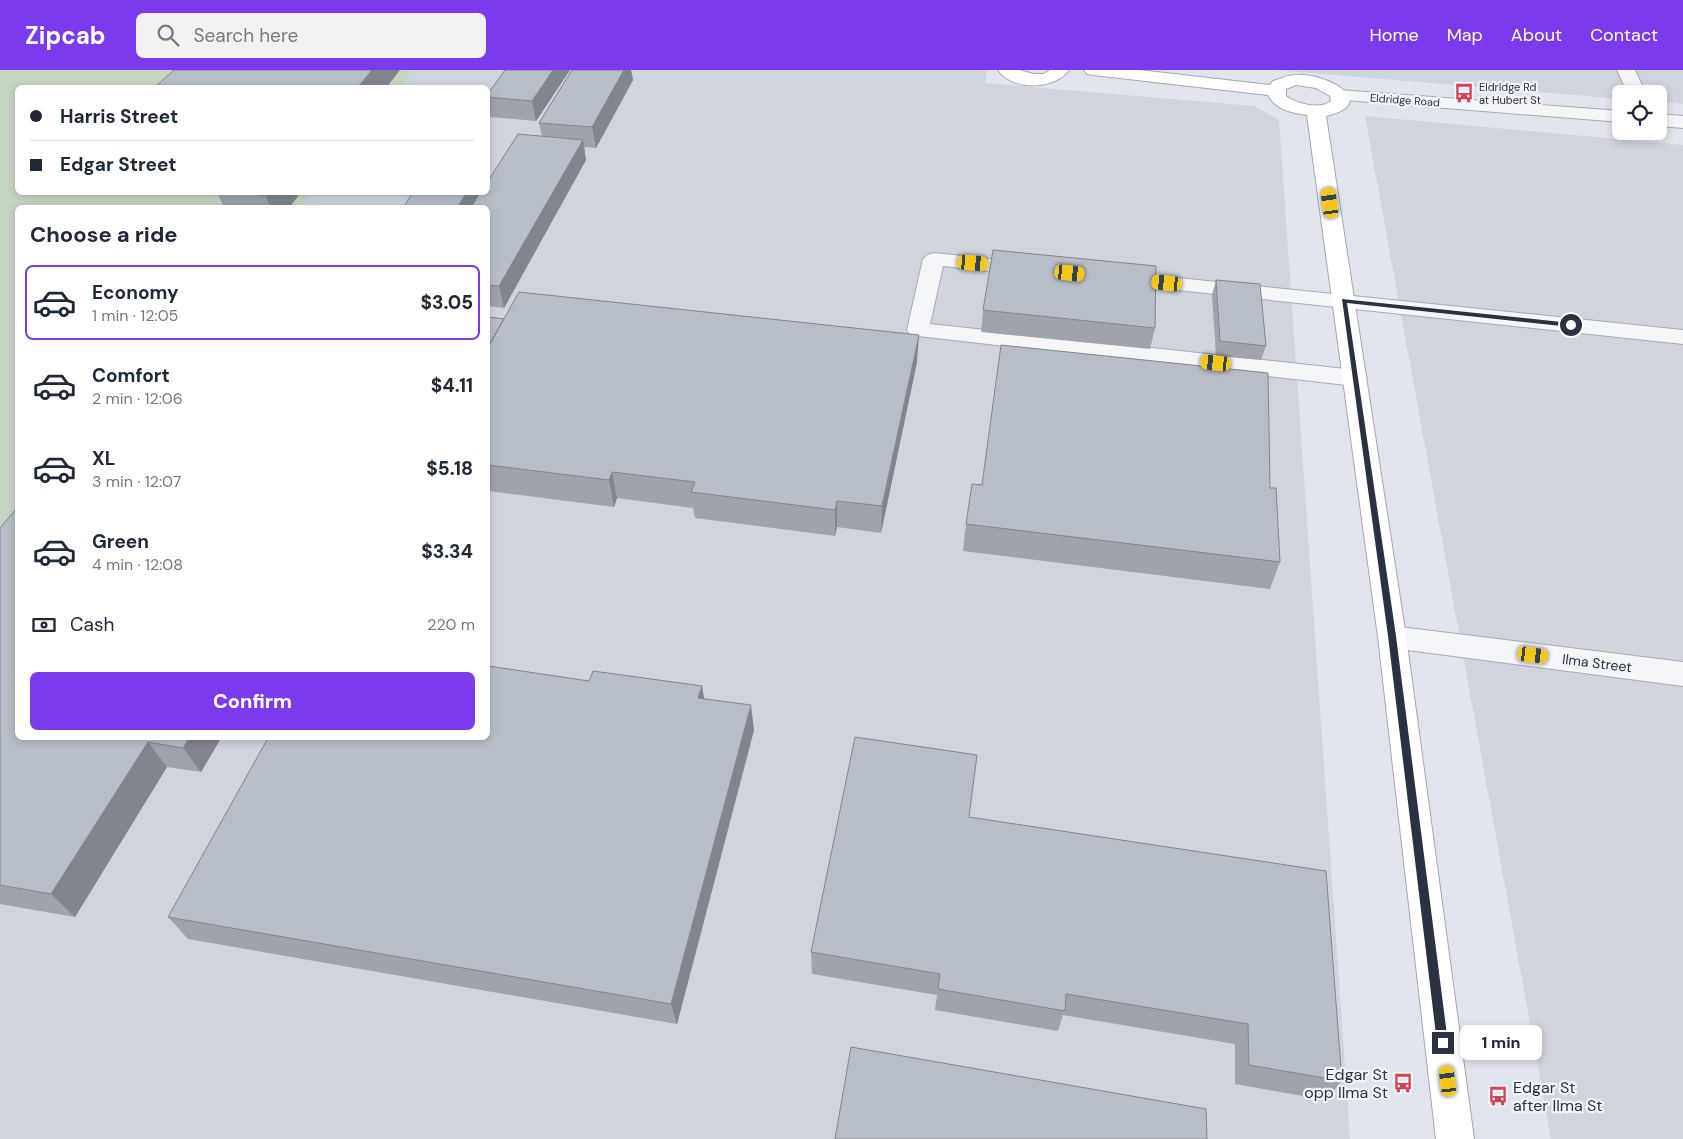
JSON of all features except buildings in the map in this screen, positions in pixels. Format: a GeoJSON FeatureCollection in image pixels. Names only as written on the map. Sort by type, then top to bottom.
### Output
{"type":"FeatureCollection","features":[{"type":"Feature","properties":{"kind":"main road"},"geometry":{"type":"LineString","coordinates":[[1007,70],[1020,77],[1039,79],[1056,75],[1060,70]]}},
{"type":"Feature","properties":{"kind":"main road"},"geometry":{"type":"LineString","coordinates":[[1094,70],[1276,90]]}},
{"type":"Feature","properties":{"kind":"main road"},"geometry":{"type":"LineString","coordinates":[[1306,80],[1327,85],[1339,95],[1340,100],[1333,108],[1316,111],[1300,109],[1279,100],[1276,90],[1279,85],[1286,82],[1306,80]]}},
{"type":"Feature","properties":{"kind":"main road"},"geometry":{"type":"LineString","coordinates":[[1316,111],[1392,636],[1455,1139]]}},
{"type":"Feature","properties":{"kind":"street"},"geometry":{"type":"LineString","coordinates":[[1626,70],[1633,85]]}},
{"type":"Feature","properties":{"kind":"street","name":"Eldridge Road"},"geometry":{"type":"LineString","coordinates":[[1339,95],[1612,116]]}},
{"type":"Feature","properties":{"kind":"street"},"geometry":{"type":"LineString","coordinates":[[1667,121],[1683,122]]}},
{"type":"Feature","properties":{"kind":"street"},"geometry":{"type":"LineString","coordinates":[[1050,271],[934,259],[918,330],[1355,378]]}},
{"type":"Feature","properties":{"kind":"street"},"geometry":{"type":"LineString","coordinates":[[1099,276],[1683,337]]}},
{"type":"Feature","properties":{"kind":"street","name":"Ilma Street"},"geometry":{"type":"LineString","coordinates":[[1392,636],[1683,674]]}},
{"type":"Feature","properties":{"kind":"shaded area"},"geometry":{"type":"Polygon","coordinates":[[[413,70],[987,70],[985,83],[1254,106],[1279,120],[1350,1139],[0,1139],[0,568],[15,710],[15,740],[490,740],[490,205],[301,205],[310,195],[490,195],[490,85],[401,85],[413,70]]]}},
{"type":"Feature","properties":{"kind":"shaded area"},"geometry":{"type":"Polygon","coordinates":[[[1275,70],[1683,70],[1683,104],[1667,103],[1667,85],[1612,85],[1612,98],[1275,70]]]}},
{"type":"Feature","properties":{"kind":"shaded area"},"geometry":{"type":"Polygon","coordinates":[[[1365,116],[1683,145],[1683,1139],[1551,1139],[1365,116]]]}},
{"type":"Feature","properties":{"kind":"green space"},"geometry":{"type":"Polygon","coordinates":[[[0,70],[413,70],[401,85],[15,85],[15,195],[310,195],[301,205],[15,205],[15,550],[0,568],[0,70]]]}},
{"type":"Feature","properties":{"kind":"place","name":"Eldridge Rd at Hubert St"},"geometry":{"type":"Point","coordinates":[1464,93]}},
{"type":"Feature","properties":{"kind":"place","name":"Edgar St opp Ilma St"},"geometry":{"type":"Point","coordinates":[1403,1083]}},
{"type":"Feature","properties":{"kind":"place","name":"Edgar St after Ilma St"},"geometry":{"type":"Point","coordinates":[1498,1096]}},
{"type":"Feature","properties":{"kind":"route"},"geometry":{"type":"LineString","coordinates":[[1443,1043],[1392,636],[1344,301],[1571,325]]}}]}
